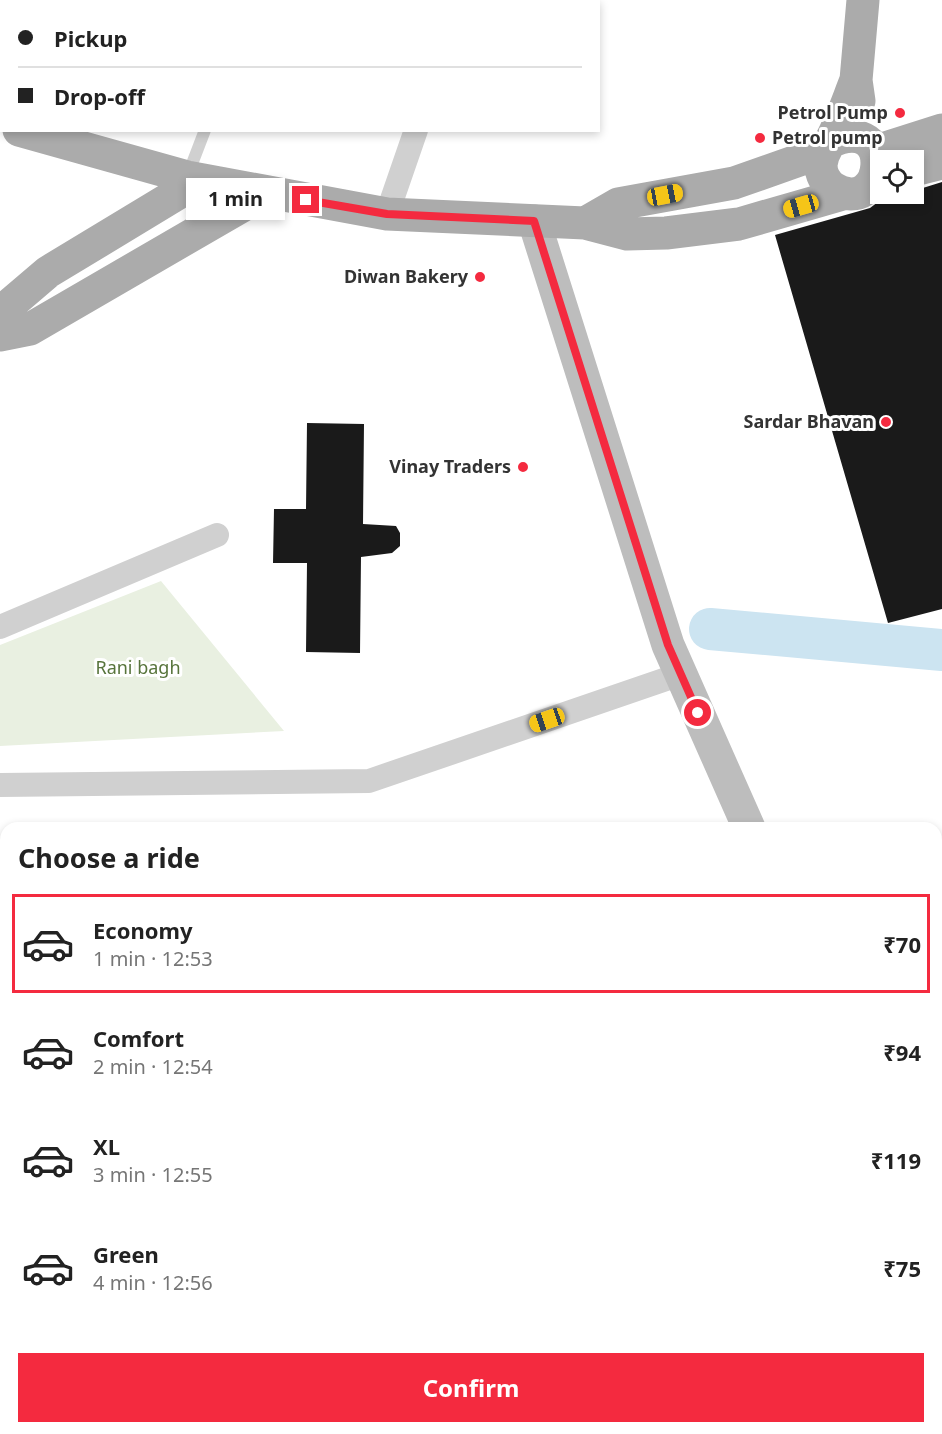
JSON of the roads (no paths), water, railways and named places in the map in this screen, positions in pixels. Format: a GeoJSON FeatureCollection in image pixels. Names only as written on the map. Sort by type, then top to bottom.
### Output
{"type":"FeatureCollection","features":[{"type":"Feature","properties":{"kind":"main road"},"geometry":{"type":"LineString","coordinates":[[843,194],[827,184],[821,172],[826,147],[856,80],[866,8]]}},
{"type":"Feature","properties":{"kind":"main road"},"geometry":{"type":"LineString","coordinates":[[856,80],[871,150]]}},
{"type":"Feature","properties":{"kind":"main road"},"geometry":{"type":"LineString","coordinates":[[900,150],[942,130]]}},
{"type":"Feature","properties":{"kind":"main road"},"geometry":{"type":"LineString","coordinates":[[26,132],[193,178],[387,214],[585,223],[627,234],[676,232],[739,224],[843,194],[862,192],[870,172]]}},
{"type":"Feature","properties":{"kind":"main road"},"geometry":{"type":"LineString","coordinates":[[585,223],[618,204],[734,183],[826,147],[845,135],[870,158]]}},
{"type":"Feature","properties":{"kind":"main road"},"geometry":{"type":"LineString","coordinates":[[924,168],[942,163]]}},
{"type":"Feature","properties":{"kind":"main road"},"geometry":{"type":"LineString","coordinates":[[7,300],[193,178]]}},
{"type":"Feature","properties":{"kind":"main road"},"geometry":{"type":"LineString","coordinates":[[0,335],[30,329],[266,192]]}},
{"type":"Feature","properties":{"kind":"main road"},"geometry":{"type":"LineString","coordinates":[[534,221],[668,645],[746,822]]}},
{"type":"Feature","properties":{"kind":"street"},"geometry":{"type":"LineString","coordinates":[[387,214],[415,132]]}},
{"type":"Feature","properties":{"kind":"street"},"geometry":{"type":"LineString","coordinates":[[0,627],[217,535]]}},
{"type":"Feature","properties":{"kind":"street"},"geometry":{"type":"LineString","coordinates":[[0,785],[369,781],[681,674]]}},
{"type":"Feature","properties":{"kind":"lane"},"geometry":{"type":"LineString","coordinates":[[193,178],[204,132]]}},
{"type":"Feature","properties":{"kind":"waterway"},"geometry":{"type":"LineString","coordinates":[[710,629],[942,650]]}},
{"type":"Feature","properties":{"kind":"place","name":"Petrol Pump"},"geometry":{"type":"Point","coordinates":[900,113]}},
{"type":"Feature","properties":{"kind":"place","name":"Petrol pump"},"geometry":{"type":"Point","coordinates":[760,138]}},
{"type":"Feature","properties":{"kind":"place","name":"Diwan Bakery"},"geometry":{"type":"Point","coordinates":[480,277]}},
{"type":"Feature","properties":{"kind":"place","name":"Sardar Bhavan"},"geometry":{"type":"Point","coordinates":[886,422]}},
{"type":"Feature","properties":{"kind":"place","name":"Vinay Traders"},"geometry":{"type":"Point","coordinates":[523,467]}},
{"type":"Feature","properties":{"kind":"park label","name":"Rani bagh"},"geometry":{"type":"Point","coordinates":[138,668]}}]}
